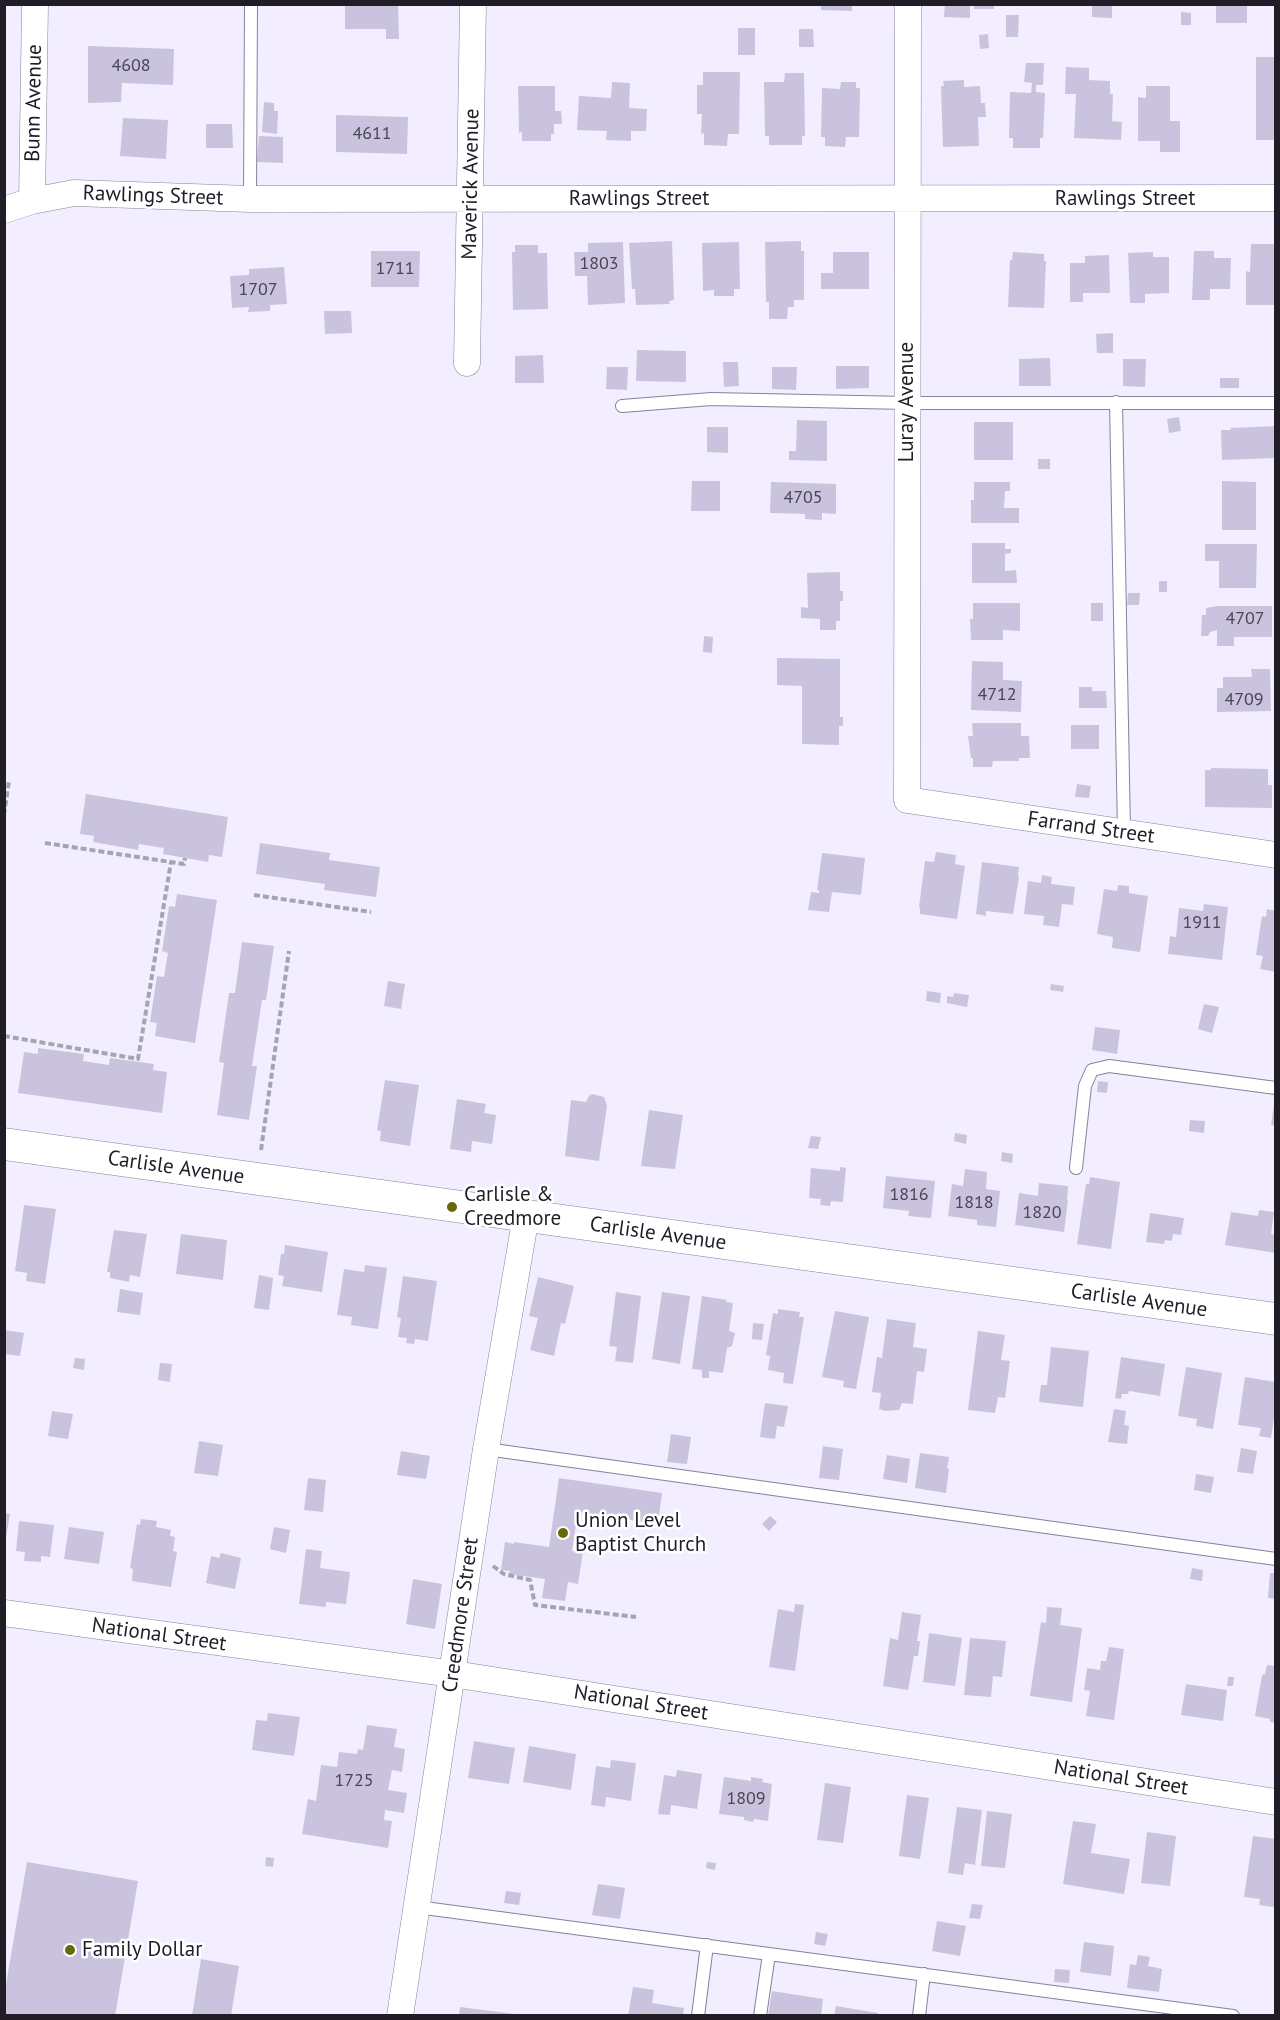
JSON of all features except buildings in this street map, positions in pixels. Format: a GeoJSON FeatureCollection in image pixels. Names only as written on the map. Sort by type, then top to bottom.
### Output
{"type":"FeatureCollection","features":[{"type":"Feature","properties":{"kind":"street","name":"Bunn Avenue"},"geometry":{"type":"LineString","coordinates":[[33,201],[35,4]]}},
{"type":"Feature","properties":{"kind":"street","name":"Maverick Avenue"},"geometry":{"type":"LineString","coordinates":[[467,363],[473,4]]}},
{"type":"Feature","properties":{"kind":"street","name":"Luray Avenue"},"geometry":{"type":"LineString","coordinates":[[907,800],[908,4]]}},
{"type":"Feature","properties":{"kind":"street","name":"Rawlings Street"},"geometry":{"type":"LineString","coordinates":[[4,210],[33,201],[74,193],[250,199],[1275,198]]}},
{"type":"Feature","properties":{"kind":"street","name":"Farrand Street"},"geometry":{"type":"LineString","coordinates":[[907,800],[1275,855]]}},
{"type":"Feature","properties":{"kind":"street","name":"Carlisle Avenue"},"geometry":{"type":"LineString","coordinates":[[4,1144],[1275,1319]]}},
{"type":"Feature","properties":{"kind":"street","name":"Creedmore Street"},"geometry":{"type":"LineString","coordinates":[[400,2016],[486,1449],[526,1216]]}},
{"type":"Feature","properties":{"kind":"street","name":"National Street"},"geometry":{"type":"LineString","coordinates":[[4,1613],[453,1674],[1275,1802]]}},
{"type":"Feature","properties":{"kind":"lane"},"geometry":{"type":"LineString","coordinates":[[250,199],[251,4]]}},
{"type":"Feature","properties":{"kind":"lane"},"geometry":{"type":"LineString","coordinates":[[622,406],[711,399],[907,403],[1275,403]]}},
{"type":"Feature","properties":{"kind":"lane"},"geometry":{"type":"LineString","coordinates":[[1116,402],[1124,832]]}},
{"type":"Feature","properties":{"kind":"lane"},"geometry":{"type":"LineString","coordinates":[[1076,1168],[1085,1086],[1092,1070],[1109,1066],[1275,1089]]}},
{"type":"Feature","properties":{"kind":"lane"},"geometry":{"type":"LineString","coordinates":[[486,1449],[1275,1559]]}},
{"type":"Feature","properties":{"kind":"lane"},"geometry":{"type":"LineString","coordinates":[[417,1907],[924,1974],[1147,2010],[1233,2016]]}},
{"type":"Feature","properties":{"kind":"lane"},"geometry":{"type":"LineString","coordinates":[[698,2016],[707,1945]]}},
{"type":"Feature","properties":{"kind":"lane"},"geometry":{"type":"LineString","coordinates":[[760,2016],[769,1954]]}},
{"type":"Feature","properties":{"kind":"lane"},"geometry":{"type":"LineString","coordinates":[[919,2016],[924,1974]]}},
{"type":"Feature","properties":{"kind":"path"},"geometry":{"type":"LineString","coordinates":[[4,815],[9,781]]}},
{"type":"Feature","properties":{"kind":"path"},"geometry":{"type":"LineString","coordinates":[[45,843],[184,864],[185,858]]}},
{"type":"Feature","properties":{"kind":"path"},"geometry":{"type":"LineString","coordinates":[[4,1036],[138,1059],[171,862]]}},
{"type":"Feature","properties":{"kind":"path"},"geometry":{"type":"LineString","coordinates":[[254,895],[371,912]]}},
{"type":"Feature","properties":{"kind":"path"},"geometry":{"type":"LineString","coordinates":[[261,1150],[290,951]]}},
{"type":"Feature","properties":{"kind":"path"},"geometry":{"type":"LineString","coordinates":[[486,1560],[504,1574],[530,1580],[535,1605],[636,1617]]}},
{"type":"Feature","properties":{"kind":"place","name":"Carlisle & Creedmore"},"geometry":{"type":"Point","coordinates":[452,1207]}},
{"type":"Feature","properties":{"kind":"place","name":"Union Level Baptist Church"},"geometry":{"type":"Point","coordinates":[563,1533]}},
{"type":"Feature","properties":{"kind":"place","name":"Family Dollar"},"geometry":{"type":"Point","coordinates":[70,1950]}}]}
